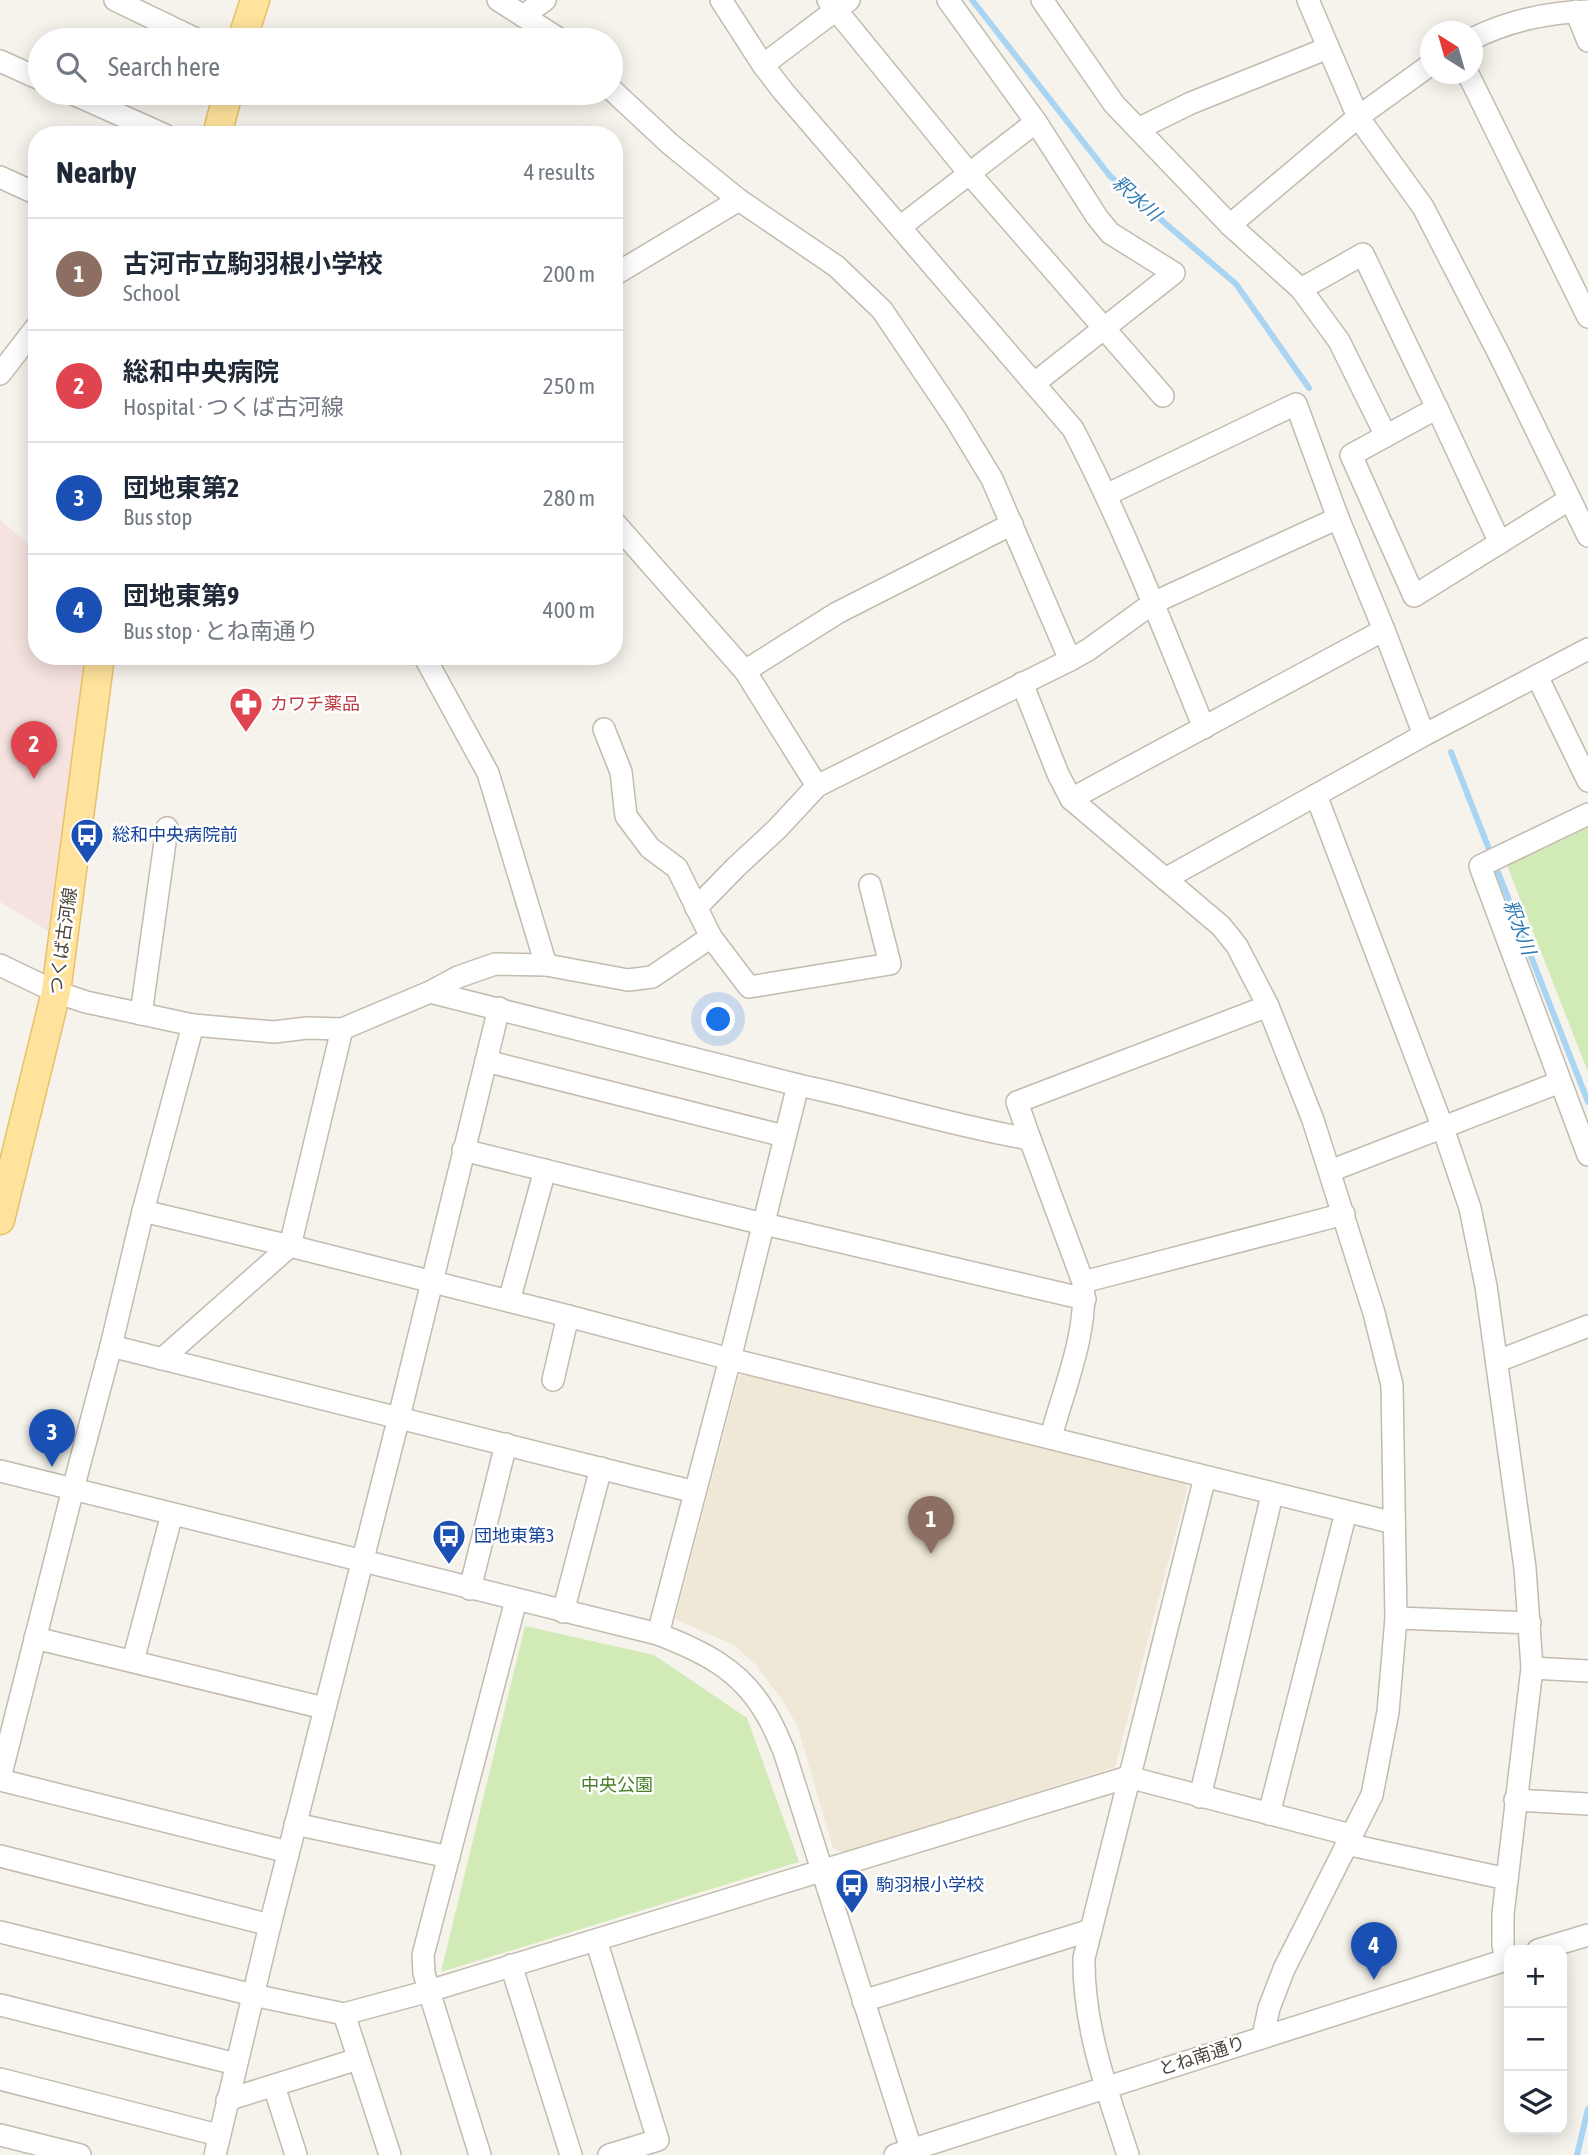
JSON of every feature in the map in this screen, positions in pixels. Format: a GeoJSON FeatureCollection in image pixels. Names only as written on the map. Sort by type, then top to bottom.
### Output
{"type":"FeatureCollection","features":[{"type":"Feature","properties":{"kind":"main road"},"geometry":{"type":"LineString","coordinates":[[246,28],[255,0]]}},
{"type":"Feature","properties":{"kind":"main road"},"geometry":{"type":"LineString","coordinates":[[220,126],[225,105]]}},
{"type":"Feature","properties":{"kind":"main road","name":"つくば古河線"},"geometry":{"type":"LineString","coordinates":[[0,1220],[56,992],[99,665]]}},
{"type":"Feature","properties":{"kind":"street"},"geometry":{"type":"LineString","coordinates":[[116,0],[173,28]]}},
{"type":"Feature","properties":{"kind":"street"},"geometry":{"type":"LineString","coordinates":[[498,0],[542,28]]}},
{"type":"Feature","properties":{"kind":"street"},"geometry":{"type":"LineString","coordinates":[[523,16],[544,0]]}},
{"type":"Feature","properties":{"kind":"street"},"geometry":{"type":"LineString","coordinates":[[720,0],[763,65],[1073,429],[1106,495],[1205,728]]}},
{"type":"Feature","properties":{"kind":"street"},"geometry":{"type":"LineString","coordinates":[[948,0],[1036,122],[1110,233],[1174,273],[1035,382]]}},
{"type":"Feature","properties":{"kind":"street"},"geometry":{"type":"LineString","coordinates":[[1042,0],[1114,104],[1230,225],[1301,289],[1339,341],[1386,436]]}},
{"type":"Feature","properties":{"kind":"street"},"geometry":{"type":"LineString","coordinates":[[1308,0],[1358,117],[1423,207],[1588,536]]}},
{"type":"Feature","properties":{"kind":"street"},"geometry":{"type":"LineString","coordinates":[[763,65],[837,4],[969,173],[1163,396]]}},
{"type":"Feature","properties":{"kind":"street"},"geometry":{"type":"LineString","coordinates":[[1483,34],[1542,14],[1582,11],[1588,41]]}},
{"type":"Feature","properties":{"kind":"street"},"geometry":{"type":"LineString","coordinates":[[1138,129],[1191,103],[1328,48]]}},
{"type":"Feature","properties":{"kind":"street"},"geometry":{"type":"LineString","coordinates":[[0,61],[28,74]]}},
{"type":"Feature","properties":{"kind":"street"},"geometry":{"type":"LineString","coordinates":[[1230,225],[1358,117],[1420,72]]}},
{"type":"Feature","properties":{"kind":"street"},"geometry":{"type":"LineString","coordinates":[[1473,84],[1588,317]]}},
{"type":"Feature","properties":{"kind":"street"},"geometry":{"type":"LineString","coordinates":[[623,100],[670,144],[739,200],[836,267],[882,310],[955,418],[992,479],[1070,660]]}},
{"type":"Feature","properties":{"kind":"street"},"geometry":{"type":"LineString","coordinates":[[98,105],[145,126]]}},
{"type":"Feature","properties":{"kind":"street"},"geometry":{"type":"LineString","coordinates":[[900,227],[1036,122]]}},
{"type":"Feature","properties":{"kind":"street"},"geometry":{"type":"LineString","coordinates":[[0,177],[28,190]]}},
{"type":"Feature","properties":{"kind":"street"},"geometry":{"type":"LineString","coordinates":[[623,270],[739,200]]}},
{"type":"Feature","properties":{"kind":"street"},"geometry":{"type":"LineString","coordinates":[[1301,289],[1363,254],[1500,542]]}},
{"type":"Feature","properties":{"kind":"street"},"geometry":{"type":"LineString","coordinates":[[0,374],[28,338]]}},
{"type":"Feature","properties":{"kind":"street"},"geometry":{"type":"LineString","coordinates":[[1106,495],[1296,404],[1424,735]]}},
{"type":"Feature","properties":{"kind":"street"},"geometry":{"type":"LineString","coordinates":[[1437,408],[1351,455],[1414,596],[1570,499]]}},
{"type":"Feature","properties":{"kind":"street"},"geometry":{"type":"LineString","coordinates":[[696,908],[817,786],[1070,660],[1153,603],[1338,518]]}},
{"type":"Feature","properties":{"kind":"street"},"geometry":{"type":"LineString","coordinates":[[745,671],[836,613],[1012,524]]}},
{"type":"Feature","properties":{"kind":"street"},"geometry":{"type":"LineString","coordinates":[[623,532],[745,671],[817,786]]}},
{"type":"Feature","properties":{"kind":"street"},"geometry":{"type":"LineString","coordinates":[[1071,799],[1384,629]]}},
{"type":"Feature","properties":{"kind":"street"},"geometry":{"type":"LineString","coordinates":[[1165,879],[1424,735],[1588,649]]}},
{"type":"Feature","properties":{"kind":"street"},"geometry":{"type":"LineString","coordinates":[[429,665],[488,773],[546,965]]}},
{"type":"Feature","properties":{"kind":"street"},"geometry":{"type":"LineString","coordinates":[[1537,676],[1588,781]]}},
{"type":"Feature","properties":{"kind":"street"},"geometry":{"type":"LineString","coordinates":[[1022,683],[1058,774],[1071,799],[1221,926],[1237,946],[1268,1006],[1313,1120],[1374,1313],[1391,1385],[1396,1618],[1388,1712],[1372,1795],[1284,1969],[1269,2008],[1264,2036]]}},
{"type":"Feature","properties":{"kind":"street"},"geometry":{"type":"LineString","coordinates":[[604,729],[621,772],[626,816],[650,848],[677,868],[711,937],[750,987],[890,964],[870,885]]}},
{"type":"Feature","properties":{"kind":"street"},"geometry":{"type":"LineString","coordinates":[[1316,795],[1443,1128],[1470,1208],[1486,1286],[1525,1567],[1532,1668],[1502,1928],[1505,1945]]}},
{"type":"Feature","properties":{"kind":"street"},"geometry":{"type":"LineString","coordinates":[[1588,814],[1480,866],[1588,1155]]}},
{"type":"Feature","properties":{"kind":"street"},"geometry":{"type":"LineString","coordinates":[[141,1014],[167,828]]}},
{"type":"Feature","properties":{"kind":"street"},"geometry":{"type":"LineString","coordinates":[[0,964],[56,992],[86,1002],[193,1026],[274,1032],[307,1028],[342,1029],[430,992],[458,977],[495,964],[546,965],[628,980],[652,977],[711,937]]}},
{"type":"Feature","properties":{"kind":"street"},"geometry":{"type":"LineString","coordinates":[[430,992],[799,1085],[855,1096],[985,1131],[1030,1139]]}},
{"type":"Feature","properties":{"kind":"street"},"geometry":{"type":"LineString","coordinates":[[1051,1437],[1082,1325],[1084,1291],[1017,1102],[1268,1006]]}},
{"type":"Feature","properties":{"kind":"street"},"geometry":{"type":"LineString","coordinates":[[0,2079],[217,2145],[499,1008]]}},
{"type":"Feature","properties":{"kind":"street"},"geometry":{"type":"LineString","coordinates":[[193,1026],[143,1211],[0,1779],[288,1852]]}},
{"type":"Feature","properties":{"kind":"street"},"geometry":{"type":"LineString","coordinates":[[162,1359],[290,1246],[342,1029]]}},
{"type":"Feature","properties":{"kind":"street"},"geometry":{"type":"LineString","coordinates":[[486,1061],[784,1136]]}},
{"type":"Feature","properties":{"kind":"street"},"geometry":{"type":"LineString","coordinates":[[1330,1171],[1560,1082]]}},
{"type":"Feature","properties":{"kind":"street"},"geometry":{"type":"LineString","coordinates":[[658,1634],[799,1085]]}},
{"type":"Feature","properties":{"kind":"street"},"geometry":{"type":"LineString","coordinates":[[463,1150],[764,1224],[1084,1291],[1344,1214]]}},
{"type":"Feature","properties":{"kind":"street"},"geometry":{"type":"LineString","coordinates":[[509,1301],[545,1170]]}},
{"type":"Feature","properties":{"kind":"street"},"geometry":{"type":"LineString","coordinates":[[143,1211],[1051,1437],[1272,1495],[1394,1523]]}},
{"type":"Feature","properties":{"kind":"street"},"geometry":{"type":"LineString","coordinates":[[553,1380],[568,1316]]}},
{"type":"Feature","properties":{"kind":"street"},"geometry":{"type":"LineString","coordinates":[[1498,1361],[1588,1326]]}},
{"type":"Feature","properties":{"kind":"street"},"geometry":{"type":"LineString","coordinates":[[111,1346],[695,1492]]}},
{"type":"Feature","properties":{"kind":"street"},"geometry":{"type":"LineString","coordinates":[[470,1589],[506,1444]]}},
{"type":"Feature","properties":{"kind":"street"},"geometry":{"type":"LineString","coordinates":[[563,1612],[601,1468]]}},
{"type":"Feature","properties":{"kind":"street"},"geometry":{"type":"LineString","coordinates":[[0,1471],[658,1634],[697,1649],[725,1667],[745,1685],[765,1711],[784,1751],[863,2001],[907,2153]]}},
{"type":"Feature","properties":{"kind":"street"},"geometry":{"type":"LineString","coordinates":[[1128,2155],[1086,2012],[1084,1958],[1205,1477]]}},
{"type":"Feature","properties":{"kind":"street"},"geometry":{"type":"LineString","coordinates":[[1200,1797],[1272,1495]]}},
{"type":"Feature","properties":{"kind":"street"},"geometry":{"type":"LineString","coordinates":[[1269,1814],[1346,1513]]}},
{"type":"Feature","properties":{"kind":"street"},"geometry":{"type":"LineString","coordinates":[[133,1661],[172,1514]]}},
{"type":"Feature","properties":{"kind":"street"},"geometry":{"type":"LineString","coordinates":[[480,2155],[429,1991],[423,1955],[516,1600]]}},
{"type":"Feature","properties":{"kind":"street"},"geometry":{"type":"LineString","coordinates":[[1396,1618],[1530,1623]]}},
{"type":"Feature","properties":{"kind":"street"},"geometry":{"type":"LineString","coordinates":[[35,1638],[324,1708]]}},
{"type":"Feature","properties":{"kind":"street"},"geometry":{"type":"LineString","coordinates":[[1532,1668],[1588,1671]]}},
{"type":"Feature","properties":{"kind":"street"},"geometry":{"type":"LineString","coordinates":[[0,1932],[253,1995],[344,2014],[429,1991],[1128,1777],[1269,1814],[1348,1840],[1507,1879]]}},
{"type":"Feature","properties":{"kind":"street"},"geometry":{"type":"LineString","coordinates":[[1515,1800],[1588,1804]]}},
{"type":"Feature","properties":{"kind":"street"},"geometry":{"type":"LineString","coordinates":[[295,1824],[449,1857]]}},
{"type":"Feature","properties":{"kind":"street"},"geometry":{"type":"LineString","coordinates":[[0,1856],[270,1925]]}},
{"type":"Feature","properties":{"kind":"street"},"geometry":{"type":"LineString","coordinates":[[863,2001],[1091,1930]]}},
{"type":"Feature","properties":{"kind":"street"},"geometry":{"type":"LineString","coordinates":[[1555,1945],[1588,1935]]}},
{"type":"Feature","properties":{"kind":"street"},"geometry":{"type":"LineString","coordinates":[[596,1940],[658,2140],[609,2155]]}},
{"type":"Feature","properties":{"kind":"street","name":"とね南通り"},"geometry":{"type":"LineString","coordinates":[[907,2153],[1504,1961]]}},
{"type":"Feature","properties":{"kind":"street"},"geometry":{"type":"LineString","coordinates":[[511,1965],[571,2155]]}},
{"type":"Feature","properties":{"kind":"street"},"geometry":{"type":"LineString","coordinates":[[0,2005],[236,2064]]}},
{"type":"Feature","properties":{"kind":"street"},"geometry":{"type":"LineString","coordinates":[[344,2014],[390,2155]]}},
{"type":"Feature","properties":{"kind":"street"},"geometry":{"type":"LineString","coordinates":[[227,2100],[358,2059]]}},
{"type":"Feature","properties":{"kind":"street"},"geometry":{"type":"LineString","coordinates":[[274,2086],[296,2155]]}},
{"type":"Feature","properties":{"kind":"street"},"geometry":{"type":"LineString","coordinates":[[0,2134],[80,2155]]}},
{"type":"Feature","properties":{"kind":"shaded area"},"geometry":{"type":"Polygon","coordinates":[[[0,520],[28,543],[28,665],[84,665],[48,931],[0,902],[0,520]]]}},
{"type":"Feature","properties":{"kind":"shaded area"},"geometry":{"type":"Polygon","coordinates":[[[744,1372],[1185,1482],[1187,1489],[1115,1767],[844,1853],[833,1848],[797,1725],[780,1697],[756,1665],[734,1645],[675,1619],[739,1376],[744,1372]]]}},
{"type":"Feature","properties":{"kind":"green space"},"geometry":{"type":"Polygon","coordinates":[[[1588,819],[1588,1072],[1503,855],[1588,819]]]}},
{"type":"Feature","properties":{"kind":"green space","name":"中央公園"},"geometry":{"type":"Polygon","coordinates":[[[525,1626],[654,1655],[747,1718],[799,1862],[441,1972],[525,1626]]]}},
{"type":"Feature","properties":{"kind":"waterway","name":"釈水川"},"geometry":{"type":"LineString","coordinates":[[972,0],[1110,176],[1236,284],[1309,388]]}},
{"type":"Feature","properties":{"kind":"waterway","name":"釈水川"},"geometry":{"type":"LineString","coordinates":[[1451,752],[1588,1102]]}},
{"type":"Feature","properties":{"kind":"waterway","name":"釈水川"},"geometry":{"type":"LineString","coordinates":[[1577,2155],[1588,2109]]}},
{"type":"Feature","properties":{"kind":"place","name":"カワチ薬品"},"geometry":{"type":"Point","coordinates":[246,734]}},
{"type":"Feature","properties":{"kind":"place","name":"総和中央病院"},"geometry":{"type":"Point","coordinates":[34,779]}},
{"type":"Feature","properties":{"kind":"place","name":"総和中央病院前"},"geometry":{"type":"Point","coordinates":[87,865]}},
{"type":"Feature","properties":{"kind":"place","name":"団地東第2"},"geometry":{"type":"Point","coordinates":[52,1467]}},
{"type":"Feature","properties":{"kind":"place","name":"古河市立駒羽根小学校"},"geometry":{"type":"Point","coordinates":[931,1554]}},
{"type":"Feature","properties":{"kind":"place","name":"団地東第3"},"geometry":{"type":"Point","coordinates":[449,1566]}},
{"type":"Feature","properties":{"kind":"place","name":"駒羽根小学校"},"geometry":{"type":"Point","coordinates":[852,1915]}},
{"type":"Feature","properties":{"kind":"place","name":"団地東第9"},"geometry":{"type":"Point","coordinates":[1374,1980]}}]}
